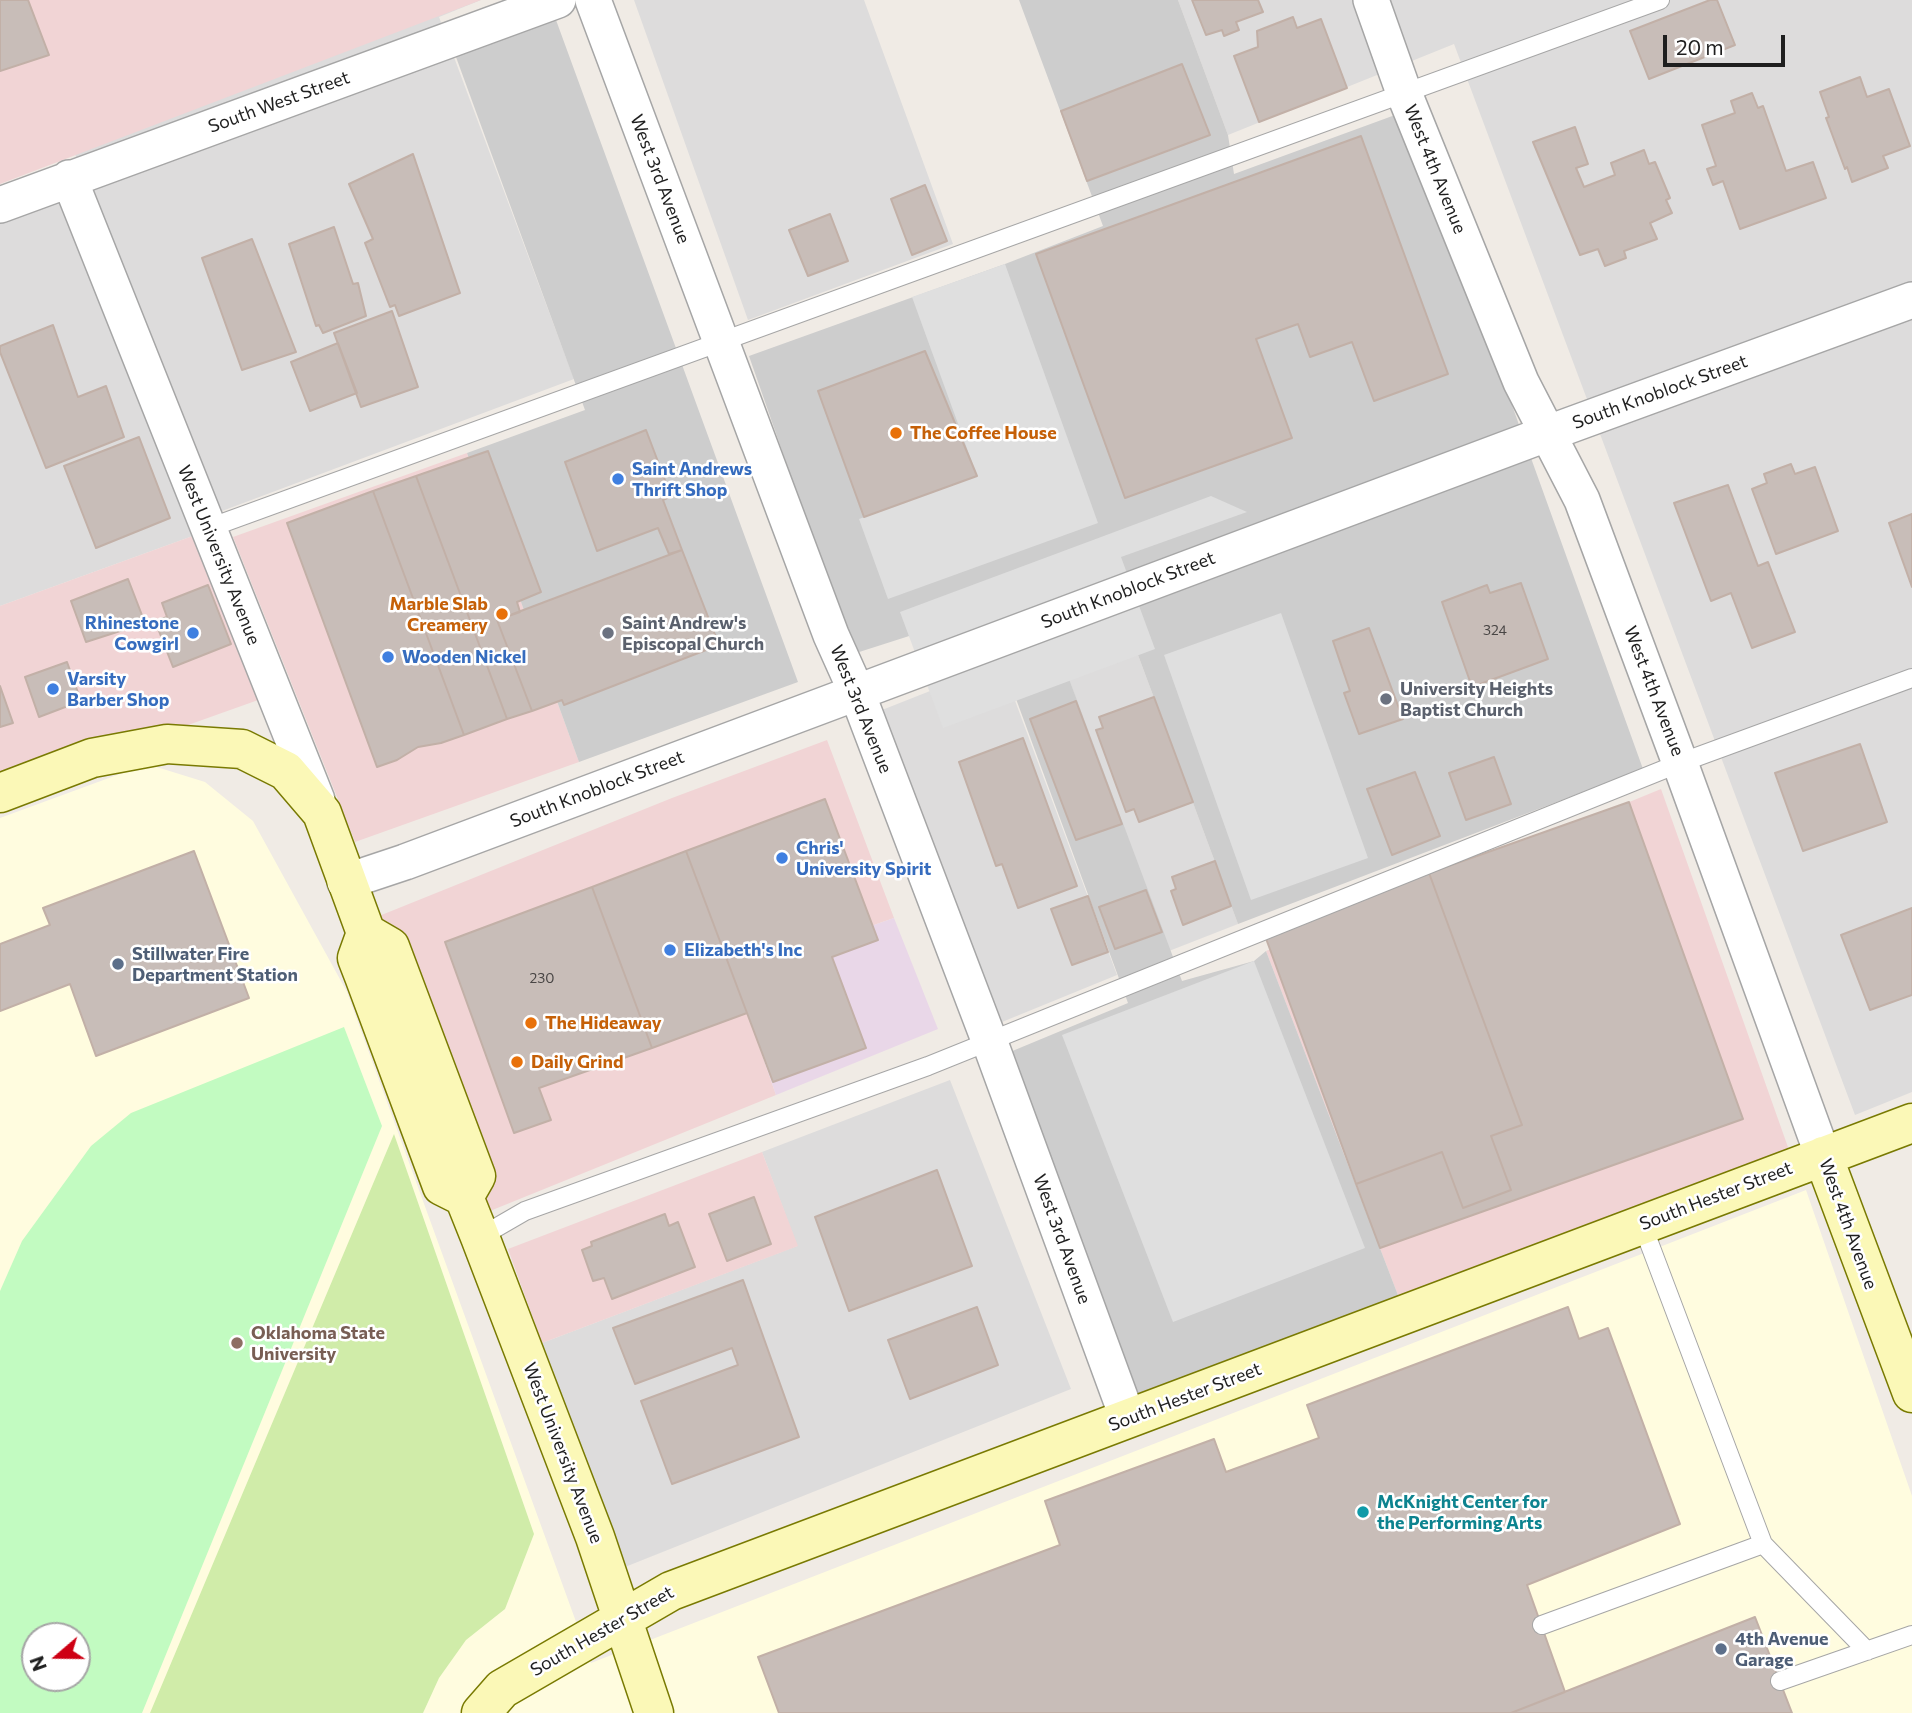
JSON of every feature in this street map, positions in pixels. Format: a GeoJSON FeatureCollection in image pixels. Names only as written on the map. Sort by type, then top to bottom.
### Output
{"type":"FeatureCollection","features":[{"type":"Feature","properties":{"kind":"street","name":"South West Street"},"geometry":{"type":"LineString","coordinates":[[0,205],[558,0]]}},
{"type":"Feature","properties":{"kind":"street","name":"West 3rd Avenue"},"geometry":{"type":"LineString","coordinates":[[593,0],[831,635],[857,693],[989,1040],[1128,1419]]}},
{"type":"Feature","properties":{"kind":"street","name":"West 4th Avenue"},"geometry":{"type":"LineString","coordinates":[[1371,0],[1404,93],[1521,382],[1582,500],[1912,1393]]}},
{"type":"Feature","properties":{"kind":"street","name":"West University Avenue"},"geometry":{"type":"LineString","coordinates":[[69,178],[322,813],[345,882],[366,933],[357,958],[442,1186],[464,1197],[595,1536],[654,1713]]}},
{"type":"Feature","properties":{"kind":"street","name":"South Knoblock Street"},"geometry":{"type":"LineString","coordinates":[[345,882],[405,862],[1546,434],[1912,300]]}},
{"type":"Feature","properties":{"kind":"street"},"geometry":{"type":"LineString","coordinates":[[0,793],[92,758],[167,744],[217,747],[242,749],[286,771],[322,813]]}},
{"type":"Feature","properties":{"kind":"street","name":"South Hester Street"},"geometry":{"type":"LineString","coordinates":[[481,1713],[502,1689],[671,1591],[1912,1123]]}},
{"type":"Feature","properties":{"kind":"lane"},"geometry":{"type":"LineString","coordinates":[[209,528],[1660,0]]}},
{"type":"Feature","properties":{"kind":"lane"},"geometry":{"type":"LineString","coordinates":[[480,1237],[525,1211],[928,1066],[1680,763],[1912,678]]}},
{"type":"Feature","properties":{"kind":"lane"},"geometry":{"type":"LineString","coordinates":[[1642,1224],[1763,1544],[1867,1651]]}},
{"type":"Feature","properties":{"kind":"lane"},"geometry":{"type":"LineString","coordinates":[[1542,1625],[1763,1544]]}},
{"type":"Feature","properties":{"kind":"lane"},"geometry":{"type":"LineString","coordinates":[[1780,1681],[1912,1634]]}},
{"type":"Feature","properties":{"kind":"shaded area"},"geometry":{"type":"Polygon","coordinates":[[[0,0],[481,0],[0,184],[0,0]]]}},
{"type":"Feature","properties":{"kind":"shaded area"},"geometry":{"type":"Polygon","coordinates":[[[24,0],[481,0],[439,17],[574,379],[214,514],[77,160],[24,0]]]}},
{"type":"Feature","properties":{"kind":"shaded area"},"geometry":{"type":"Polygon","coordinates":[[[634,0],[864,0],[953,244],[748,320],[634,0]]]}},
{"type":"Feature","properties":{"kind":"shaded area","name":"University Heights Baptist Church"},"geometry":{"type":"Polygon","coordinates":[[[1019,0],[1178,0],[1228,135],[1234,174],[1406,111],[1643,769],[1238,924],[1125,620],[1056,644],[1182,981],[1254,961],[1266,951],[1401,1303],[1131,1396],[1010,1052],[1128,1003],[984,612],[853,654],[749,356],[1103,226],[1019,0]]]}},
{"type":"Feature","properties":{"kind":"shaded area"},"geometry":{"type":"Polygon","coordinates":[[[1178,0],[1912,0],[1912,1092],[1855,1115],[1454,44],[1228,135],[1178,0]]]}},
{"type":"Feature","properties":{"kind":"shaded area"},"geometry":{"type":"Polygon","coordinates":[[[556,20],[798,682],[579,762],[467,453],[585,410],[456,57],[556,20]]]}},
{"type":"Feature","properties":{"kind":"shaded area"},"geometry":{"type":"Polygon","coordinates":[[[69,181],[201,533],[0,606],[0,208],[69,181]]]}},
{"type":"Feature","properties":{"kind":"shaded area"},"geometry":{"type":"Polygon","coordinates":[[[1005,264],[1098,523],[888,599],[859,519],[977,476],[912,297],[1005,264]]]}},
{"type":"Feature","properties":{"kind":"shaded area","name":"Wooden Nickel"},"geometry":{"type":"Polygon","coordinates":[[[467,453],[579,762],[355,842],[233,537],[467,453]]]}},
{"type":"Feature","properties":{"kind":"shaded area"},"geometry":{"type":"Polygon","coordinates":[[[1211,496],[1247,512],[1121,557],[1155,649],[943,728],[900,612],[1211,496]]]}},
{"type":"Feature","properties":{"kind":"shaded area"},"geometry":{"type":"Polygon","coordinates":[[[201,533],[261,699],[0,792],[0,606],[201,533]]]}},
{"type":"Feature","properties":{"kind":"shaded area"},"geometry":{"type":"Polygon","coordinates":[[[1281,613],[1368,858],[1251,900],[1164,655],[1281,613]]]}},
{"type":"Feature","properties":{"kind":"shaded area"},"geometry":{"type":"Polygon","coordinates":[[[1125,620],[1238,924],[1169,951],[1056,644],[1125,620]]]}},
{"type":"Feature","properties":{"kind":"shaded area"},"geometry":{"type":"Polygon","coordinates":[[[1001,663],[1117,975],[1002,1022],[882,710],[1001,663]]]}},
{"type":"Feature","properties":{"kind":"shaded area"},"geometry":{"type":"Polygon","coordinates":[[[827,740],[894,918],[734,974],[776,1095],[485,1213],[379,916],[672,798],[827,740]]]}},
{"type":"Feature","properties":{"kind":"shaded area","name":"Oklahoma State University"},"geometry":{"type":"Polygon","coordinates":[[[147,764],[205,782],[253,821],[347,992],[591,1663],[1806,1190],[1912,1496],[1912,1713],[0,1713],[0,818],[147,764]]]}},
{"type":"Feature","properties":{"kind":"shaded area"},"geometry":{"type":"Polygon","coordinates":[[[1661,789],[1789,1150],[1401,1303],[1266,951],[1661,789]]]}},
{"type":"Feature","properties":{"kind":"shaded area"},"geometry":{"type":"Polygon","coordinates":[[[894,918],[938,1029],[776,1095],[734,974],[894,918]]]}},
{"type":"Feature","properties":{"kind":"shaded area"},"geometry":{"type":"Polygon","coordinates":[[[1254,961],[1365,1248],[1173,1322],[1062,1035],[1254,961]]]}},
{"type":"Feature","properties":{"kind":"shaded area"},"geometry":{"type":"Polygon","coordinates":[[[950,1080],[1071,1389],[625,1567],[542,1343],[797,1246],[762,1152],[950,1080]]]}},
{"type":"Feature","properties":{"kind":"shaded area"},"geometry":{"type":"Polygon","coordinates":[[[762,1152],[798,1246],[542,1343],[508,1249],[762,1152]]]}},
{"type":"Feature","properties":{"kind":"green space"},"geometry":{"type":"Polygon","coordinates":[[[344,1027],[382,1126],[142,1713],[0,1713],[0,1291],[22,1241],[91,1146],[131,1113],[344,1027]]]}},
{"type":"Feature","properties":{"kind":"green space"},"geometry":{"type":"Polygon","coordinates":[[[394,1134],[534,1534],[505,1609],[466,1640],[439,1678],[423,1713],[150,1713],[394,1134]]]}},
{"type":"Feature","properties":{"kind":"building"},"geometry":{"type":"Polygon","coordinates":[[[0,0],[28,0],[49,55],[0,71],[0,0]]]}},
{"type":"Feature","properties":{"kind":"building"},"geometry":{"type":"Polygon","coordinates":[[[1192,0],[1258,0],[1263,12],[1236,22],[1239,30],[1224,36],[1222,30],[1206,35],[1192,0]]]}},
{"type":"Feature","properties":{"kind":"building"},"geometry":{"type":"Polygon","coordinates":[[[1710,0],[1717,0],[1735,45],[1649,79],[1630,31],[1710,0]]]}},
{"type":"Feature","properties":{"kind":"building"},"geometry":{"type":"Polygon","coordinates":[[[1293,17],[1297,28],[1321,19],[1347,88],[1259,122],[1234,56],[1258,47],[1257,31],[1293,17]]]}},
{"type":"Feature","properties":{"kind":"building"},"geometry":{"type":"Polygon","coordinates":[[[1182,64],[1210,135],[1087,181],[1061,111],[1182,64]]]}},
{"type":"Feature","properties":{"kind":"building"},"geometry":{"type":"Polygon","coordinates":[[[1860,77],[1867,97],[1889,89],[1910,146],[1883,156],[1888,168],[1852,182],[1826,118],[1829,117],[1820,92],[1860,77]]]}},
{"type":"Feature","properties":{"kind":"building"},"geometry":{"type":"Polygon","coordinates":[[[1752,93],[1758,108],[1763,106],[1786,171],[1813,162],[1826,198],[1740,229],[1723,181],[1713,185],[1707,169],[1716,166],[1702,125],[1735,113],[1731,101],[1752,93]]]}},
{"type":"Feature","properties":{"kind":"building"},"geometry":{"type":"Polygon","coordinates":[[[1575,127],[1588,164],[1576,168],[1584,187],[1615,175],[1611,163],[1644,150],[1649,164],[1655,162],[1670,198],[1666,200],[1672,213],[1650,223],[1657,239],[1624,251],[1626,258],[1605,266],[1598,249],[1580,255],[1533,142],[1575,127]]]}},
{"type":"Feature","properties":{"kind":"building"},"geometry":{"type":"Polygon","coordinates":[[[1361,136],[1448,374],[1374,401],[1352,342],[1310,357],[1298,324],[1256,339],[1292,438],[1125,498],[1036,254],[1361,136]]]}},
{"type":"Feature","properties":{"kind":"building"},"geometry":{"type":"Polygon","coordinates":[[[413,154],[460,293],[399,316],[395,305],[390,307],[365,243],[373,239],[349,184],[413,154]]]}},
{"type":"Feature","properties":{"kind":"building"},"geometry":{"type":"Polygon","coordinates":[[[925,185],[947,241],[912,255],[891,199],[925,185]]]}},
{"type":"Feature","properties":{"kind":"building"},"geometry":{"type":"Polygon","coordinates":[[[830,214],[848,261],[808,276],[789,230],[830,214]]]}},
{"type":"Feature","properties":{"kind":"building"},"geometry":{"type":"Polygon","coordinates":[[[334,227],[353,284],[358,283],[366,316],[323,333],[319,325],[316,326],[289,244],[334,227]]]}},
{"type":"Feature","properties":{"kind":"building"},"geometry":{"type":"Polygon","coordinates":[[[252,239],[296,352],[242,370],[202,258],[252,239]]]}},
{"type":"Feature","properties":{"kind":"building"},"geometry":{"type":"Polygon","coordinates":[[[392,311],[418,387],[361,407],[334,333],[392,311]]]}},
{"type":"Feature","properties":{"kind":"building"},"geometry":{"type":"Polygon","coordinates":[[[53,325],[78,397],[106,386],[124,437],[46,468],[0,352],[0,346],[53,325]]]}},
{"type":"Feature","properties":{"kind":"building"},"geometry":{"type":"Polygon","coordinates":[[[338,343],[357,393],[310,411],[291,362],[338,343]]]}},
{"type":"Feature","properties":{"kind":"building","name":"The Coffee House"},"geometry":{"type":"Polygon","coordinates":[[[925,351],[977,476],[864,517],[818,391],[925,351]]]}},
{"type":"Feature","properties":{"kind":"building","name":"Saint Andrews Thrift Shop"},"geometry":{"type":"Polygon","coordinates":[[[646,430],[671,496],[663,500],[682,550],[669,554],[658,528],[597,551],[565,462],[646,430]]]}},
{"type":"Feature","properties":{"kind":"building"},"geometry":{"type":"Polygon","coordinates":[[[139,437],[170,518],[96,548],[64,466],[139,437]]]}},
{"type":"Feature","properties":{"kind":"building"},"geometry":{"type":"Polygon","coordinates":[[[488,451],[541,592],[517,602],[520,612],[497,620],[532,711],[507,719],[416,476],[488,451]]]}},
{"type":"Feature","properties":{"kind":"building"},"geometry":{"type":"Polygon","coordinates":[[[1791,464],[1795,474],[1815,467],[1838,531],[1776,554],[1752,489],[1767,483],[1764,474],[1791,464]]]}},
{"type":"Feature","properties":{"kind":"building"},"geometry":{"type":"Polygon","coordinates":[[[416,476],[507,719],[464,735],[373,491],[416,476]]]}},
{"type":"Feature","properties":{"kind":"building"},"geometry":{"type":"Polygon","coordinates":[[[1728,485],[1758,566],[1768,562],[1795,632],[1752,648],[1731,593],[1711,601],[1674,503],[1728,485]]]}},
{"type":"Feature","properties":{"kind":"building"},"geometry":{"type":"Polygon","coordinates":[[[373,491],[464,735],[418,747],[397,760],[377,767],[287,523],[373,491]]]}},
{"type":"Feature","properties":{"kind":"building"},"geometry":{"type":"Polygon","coordinates":[[[1912,514],[1912,587],[1889,523],[1912,514]]]}},
{"type":"Feature","properties":{"kind":"building","name":"Saint Andrew's Episcopal Church"},"geometry":{"type":"Polygon","coordinates":[[[682,550],[719,645],[564,705],[562,700],[532,711],[497,620],[682,550]]]}},
{"type":"Feature","properties":{"kind":"building"},"geometry":{"type":"Polygon","coordinates":[[[128,579],[145,623],[86,642],[71,601],[128,579]]]}},
{"type":"Feature","properties":{"kind":"building"},"geometry":{"type":"Polygon","coordinates":[[[1521,583],[1548,659],[1472,687],[1442,602],[1487,585],[1490,593],[1521,583]]]}},
{"type":"Feature","properties":{"kind":"building","name":"Rhinestone Cowgirl"},"geometry":{"type":"Polygon","coordinates":[[[208,585],[231,644],[173,667],[155,621],[167,617],[162,603],[208,585]]]}},
{"type":"Feature","properties":{"kind":"building"},"geometry":{"type":"Polygon","coordinates":[[[1369,628],[1403,719],[1359,734],[1344,693],[1350,691],[1333,641],[1369,628]]]}},
{"type":"Feature","properties":{"kind":"building","name":"Varsity Barber Shop"},"geometry":{"type":"Polygon","coordinates":[[[67,662],[81,701],[39,717],[25,677],[67,662]]]}},
{"type":"Feature","properties":{"kind":"building"},"geometry":{"type":"Polygon","coordinates":[[[0,686],[13,723],[0,727],[0,686]]]}},
{"type":"Feature","properties":{"kind":"building"},"geometry":{"type":"Polygon","coordinates":[[[1154,697],[1193,802],[1139,822],[1134,809],[1126,812],[1096,730],[1103,728],[1099,717],[1154,697]]]}},
{"type":"Feature","properties":{"kind":"building"},"geometry":{"type":"Polygon","coordinates":[[[1076,701],[1122,824],[1076,840],[1030,719],[1076,701]]]}},
{"type":"Feature","properties":{"kind":"building"},"geometry":{"type":"Polygon","coordinates":[[[1023,738],[1077,886],[1018,908],[1002,864],[996,866],[959,762],[1023,738]]]}},
{"type":"Feature","properties":{"kind":"building"},"geometry":{"type":"Polygon","coordinates":[[[1860,744],[1887,822],[1803,851],[1775,773],[1860,744]]]}},
{"type":"Feature","properties":{"kind":"building"},"geometry":{"type":"Polygon","coordinates":[[[1494,757],[1511,804],[1466,820],[1449,773],[1494,757]]]}},
{"type":"Feature","properties":{"kind":"building"},"geometry":{"type":"Polygon","coordinates":[[[1415,772],[1440,836],[1392,855],[1367,789],[1415,772]]]}},
{"type":"Feature","properties":{"kind":"building","name":"Chris' University Spirit"},"geometry":{"type":"Polygon","coordinates":[[[825,799],[878,940],[832,957],[866,1048],[773,1082],[686,851],[825,799]]]}},
{"type":"Feature","properties":{"kind":"building"},"geometry":{"type":"Polygon","coordinates":[[[1629,802],[1743,1119],[1380,1248],[1356,1184],[1442,1152],[1463,1208],[1511,1190],[1491,1136],[1522,1125],[1429,873],[1629,802]]]}},
{"type":"Feature","properties":{"kind":"building","name":"Stillwater Fire Department Station"},"geometry":{"type":"Polygon","coordinates":[[[194,851],[249,998],[96,1056],[70,984],[0,1011],[0,944],[50,925],[43,908],[194,851]]]}},
{"type":"Feature","properties":{"kind":"building","name":"Elizabeth's Inc"},"geometry":{"type":"Polygon","coordinates":[[[686,851],[747,1013],[652,1048],[592,887],[686,851]]]}},
{"type":"Feature","properties":{"kind":"building"},"geometry":{"type":"Polygon","coordinates":[[[1215,861],[1231,906],[1183,925],[1171,891],[1176,889],[1172,877],[1215,861]]]}},
{"type":"Feature","properties":{"kind":"building"},"geometry":{"type":"Polygon","coordinates":[[[1429,873],[1522,1125],[1491,1136],[1511,1190],[1463,1208],[1442,1152],[1356,1184],[1264,933],[1429,873]]]}},
{"type":"Feature","properties":{"kind":"building"},"geometry":{"type":"Polygon","coordinates":[[[592,887],[652,1048],[539,1088],[551,1120],[514,1133],[445,942],[592,887]]]}},
{"type":"Feature","properties":{"kind":"building"},"geometry":{"type":"Polygon","coordinates":[[[1146,890],[1162,932],[1115,949],[1099,907],[1146,890]]]}},
{"type":"Feature","properties":{"kind":"building"},"geometry":{"type":"Polygon","coordinates":[[[1088,896],[1108,952],[1072,965],[1051,909],[1088,896]]]}},
{"type":"Feature","properties":{"kind":"building"},"geometry":{"type":"Polygon","coordinates":[[[1912,908],[1912,995],[1870,1010],[1841,935],[1912,908]]]}},
{"type":"Feature","properties":{"kind":"building"},"geometry":{"type":"Polygon","coordinates":[[[937,1170],[972,1266],[849,1311],[815,1217],[937,1170]]]}},
{"type":"Feature","properties":{"kind":"building"},"geometry":{"type":"Polygon","coordinates":[[[754,1197],[771,1244],[727,1261],[709,1214],[754,1197]]]}},
{"type":"Feature","properties":{"kind":"building"},"geometry":{"type":"Polygon","coordinates":[[[665,1214],[669,1226],[678,1222],[695,1267],[612,1299],[604,1278],[593,1281],[582,1250],[592,1246],[591,1242],[665,1214]]]}},
{"type":"Feature","properties":{"kind":"building"},"geometry":{"type":"Polygon","coordinates":[[[743,1280],[799,1437],[672,1484],[641,1401],[738,1365],[732,1348],[635,1384],[613,1328],[743,1280]]]}},
{"type":"Feature","properties":{"kind":"building"},"geometry":{"type":"Polygon","coordinates":[[[977,1307],[998,1365],[910,1399],[888,1340],[977,1307]]]}},
{"type":"Feature","properties":{"kind":"building","name":"McKnight Center for the Performing Arts"},"geometry":{"type":"Polygon","coordinates":[[[1568,1307],[1579,1339],[1608,1328],[1680,1524],[1527,1585],[1565,1692],[1511,1713],[779,1713],[758,1657],[1060,1545],[1045,1501],[1214,1439],[1226,1472],[1319,1438],[1307,1405],[1568,1307]]]}},
{"type":"Feature","properties":{"kind":"building","name":"4th Avenue Garage"},"geometry":{"type":"Polygon","coordinates":[[[1755,1617],[1792,1713],[1511,1713],[1755,1617]]]}},
{"type":"Feature","properties":{"kind":"place","name":"The Coffee House"},"geometry":{"type":"Point","coordinates":[896,433]}},
{"type":"Feature","properties":{"kind":"place","name":"Saint Andrews Thrift Shop"},"geometry":{"type":"Point","coordinates":[618,479]}},
{"type":"Feature","properties":{"kind":"place","name":"Marble Slab Creamery"},"geometry":{"type":"Point","coordinates":[502,614]}},
{"type":"Feature","properties":{"kind":"place","name":"Rhinestone Cowgirl"},"geometry":{"type":"Point","coordinates":[193,633]}},
{"type":"Feature","properties":{"kind":"place","name":"Saint Andrew's Episcopal Church"},"geometry":{"type":"Point","coordinates":[608,633]}},
{"type":"Feature","properties":{"kind":"place","name":"Wooden Nickel"},"geometry":{"type":"Point","coordinates":[388,657]}},
{"type":"Feature","properties":{"kind":"place","name":"Varsity Barber Shop"},"geometry":{"type":"Point","coordinates":[53,689]}},
{"type":"Feature","properties":{"kind":"place","name":"University Heights Baptist Church"},"geometry":{"type":"Point","coordinates":[1386,699]}},
{"type":"Feature","properties":{"kind":"place","name":"Chris' University Spirit"},"geometry":{"type":"Point","coordinates":[782,858]}},
{"type":"Feature","properties":{"kind":"place","name":"Elizabeth's Inc"},"geometry":{"type":"Point","coordinates":[670,950]}},
{"type":"Feature","properties":{"kind":"place","name":"Stillwater Fire Department Station"},"geometry":{"type":"Point","coordinates":[118,964]}},
{"type":"Feature","properties":{"kind":"place","name":"The Hideaway"},"geometry":{"type":"Point","coordinates":[531,1023]}},
{"type":"Feature","properties":{"kind":"place","name":"Daily Grind"},"geometry":{"type":"Point","coordinates":[517,1062]}},
{"type":"Feature","properties":{"kind":"place","name":"Oklahoma State University"},"geometry":{"type":"Point","coordinates":[237,1343]}},
{"type":"Feature","properties":{"kind":"place","name":"McKnight Center for the Performing Arts"},"geometry":{"type":"Point","coordinates":[1363,1512]}},
{"type":"Feature","properties":{"kind":"place","name":"4th Avenue Garage"},"geometry":{"type":"Point","coordinates":[1721,1649]}}]}
